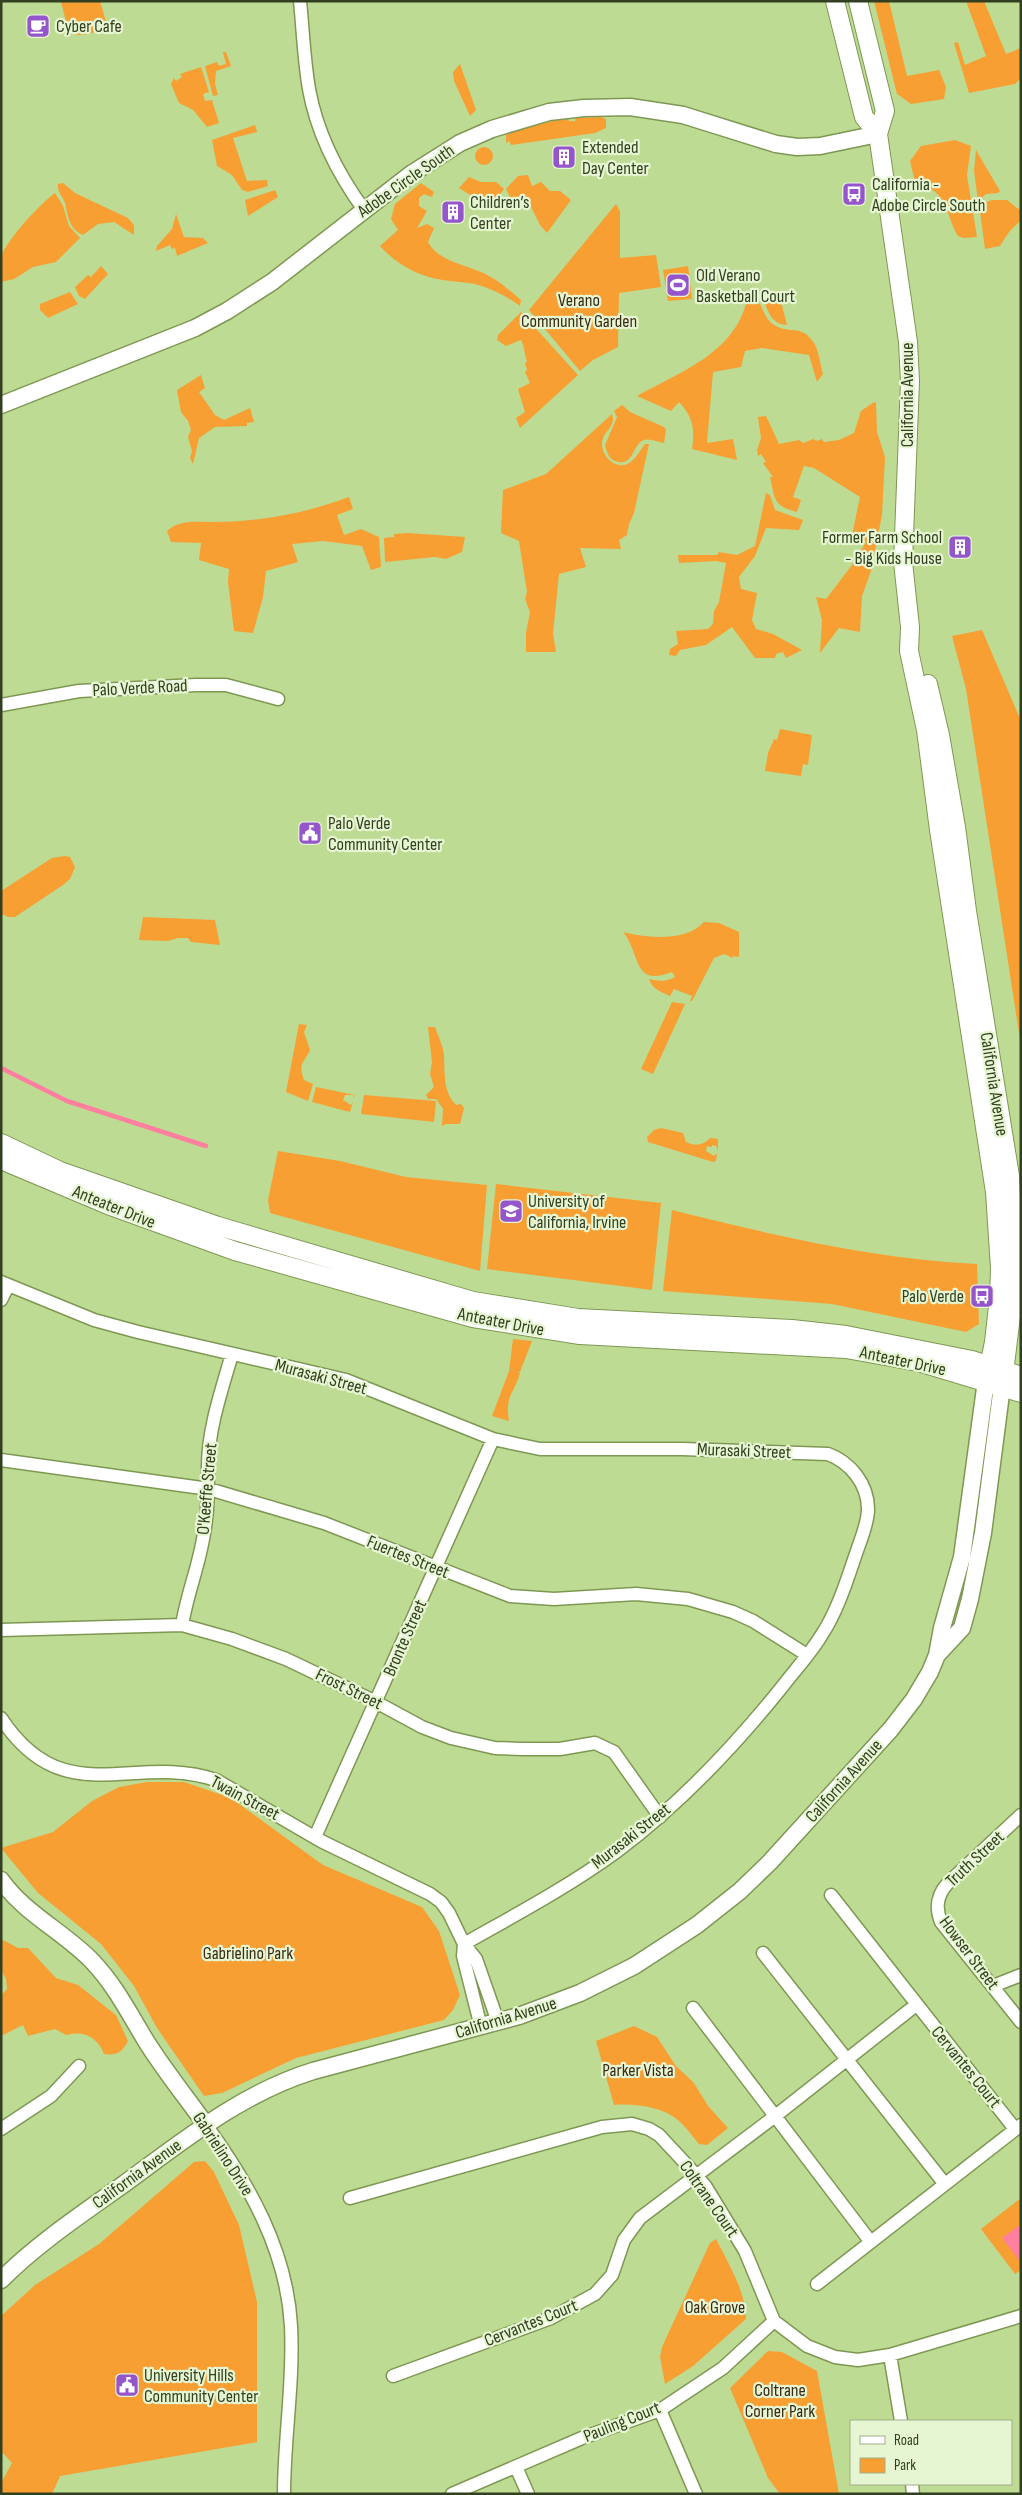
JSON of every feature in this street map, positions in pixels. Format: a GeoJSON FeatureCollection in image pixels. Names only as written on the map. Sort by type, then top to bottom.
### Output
{"type":"FeatureCollection","features":[{"type":"Feature","properties":{"kind":"main road","name":"California Avenue"},"geometry":{"type":"LineString","coordinates":[[835,1],[864,117],[878,134]]}},
{"type":"Feature","properties":{"kind":"main road","name":"California Avenue"},"geometry":{"type":"LineString","coordinates":[[858,1],[884,111],[878,134],[908,342],[910,381],[903,562],[910,627],[909,651],[926,730],[939,830],[995,1192],[1000,1268],[994,1342],[1001,1376]]}},
{"type":"Feature","properties":{"kind":"main road","name":"Anteater Drive"},"geometry":{"type":"LineString","coordinates":[[1,1143],[60,1171],[201,1220],[473,1300],[578,1318],[820,1332],[898,1344],[1001,1376],[1021,1392]]}},
{"type":"Feature","properties":{"kind":"main road","name":"Anteater Drive"},"geometry":{"type":"LineString","coordinates":[[1,1160],[79,1194],[161,1226],[235,1251],[473,1318],[580,1335],[846,1349],[1001,1376]]}},
{"type":"Feature","properties":{"kind":"main road"},"geometry":{"type":"LineString","coordinates":[[79,1194],[104,1196],[229,1236],[246,1234]]}},
{"type":"Feature","properties":{"kind":"street"},"geometry":{"type":"LineString","coordinates":[[300,1],[304,58],[314,113],[335,165],[364,210]]}},
{"type":"Feature","properties":{"kind":"street","name":"Adobe Circle South"},"geometry":{"type":"LineString","coordinates":[[1,404],[164,341],[219,316],[272,282],[411,174],[460,143],[492,129],[549,112],[604,107],[663,111],[776,144],[797,147],[820,146],[878,134]]}},
{"type":"Feature","properties":{"kind":"street","name":"Palo Verde Road"},"geometry":{"type":"LineString","coordinates":[[1,705],[87,690],[196,684],[226,686],[278,699]]}},
{"type":"Feature","properties":{"kind":"street"},"geometry":{"type":"LineString","coordinates":[[1,1300],[4,1284]]}},
{"type":"Feature","properties":{"kind":"street","name":"Murasaki Street"},"geometry":{"type":"LineString","coordinates":[[4,1284],[94,1320],[346,1380],[493,1439],[540,1449],[682,1449],[828,1454],[841,1459],[849,1466],[864,1491],[868,1508],[865,1526],[836,1608],[822,1636],[751,1725],[660,1817],[614,1853],[552,1893],[464,1944]]}},
{"type":"Feature","properties":{"kind":"street","name":"O'Keeffe Street"},"geometry":{"type":"LineString","coordinates":[[182,1625],[186,1598],[203,1539],[209,1489],[208,1465],[212,1429],[232,1354]]}},
{"type":"Feature","properties":{"kind":"street","name":"California Avenue"},"geometry":{"type":"LineString","coordinates":[[1,2280],[30,2253],[60,2230],[206,2125],[246,2100],[294,2077],[498,2022],[550,2006],[634,1966],[697,1925],[740,1891],[770,1862],[891,1729],[914,1699],[937,1655],[962,1628],[970,1599],[983,1533],[1001,1376]]}},
{"type":"Feature","properties":{"kind":"street","name":"Bronte Street"},"geometry":{"type":"LineString","coordinates":[[314,1837],[437,1568],[493,1439]]}},
{"type":"Feature","properties":{"kind":"street","name":"Fuertes Street"},"geometry":{"type":"LineString","coordinates":[[1,1460],[209,1489],[324,1523],[495,1592],[528,1599],[636,1594],[688,1599],[753,1621],[807,1655]]}},
{"type":"Feature","properties":{"kind":"street","name":"Frost Street"},"geometry":{"type":"LineString","coordinates":[[1,1630],[182,1625],[232,1639],[286,1659],[376,1702],[422,1727],[472,1744],[522,1749],[560,1748],[595,1743],[605,1746],[614,1752],[660,1817]]}},
{"type":"Feature","properties":{"kind":"street","name":"Twain Street"},"geometry":{"type":"LineString","coordinates":[[1,1718],[14,1736],[29,1751],[57,1768],[71,1773],[94,1776],[172,1773],[201,1774],[229,1786],[314,1837],[430,1894],[441,1902],[449,1913],[464,1944],[476,1959],[498,2022]]}},
{"type":"Feature","properties":{"kind":"street","name":"Truth Street"},"geometry":{"type":"LineString","coordinates":[[937,1906],[940,1892],[944,1887],[1021,1815]]}},
{"type":"Feature","properties":{"kind":"street","name":"Gabrielino Drive"},"geometry":{"type":"LineString","coordinates":[[1,1880],[30,1912],[81,1950],[103,1973],[124,2002],[146,2041],[243,2179],[263,2219],[277,2254],[286,2291],[291,2325],[291,2383],[284,2462],[284,2494]]}},
{"type":"Feature","properties":{"kind":"street","name":"Cervantes Court"},"geometry":{"type":"LineString","coordinates":[[817,2284],[1018,2127],[916,2005],[831,1895]]}},
{"type":"Feature","properties":{"kind":"street","name":"Howser Street"},"geometry":{"type":"LineString","coordinates":[[937,1906],[941,1922],[1021,2022]]}},
{"type":"Feature","properties":{"kind":"street","name":"Twain Street"},"geometry":{"type":"LineString","coordinates":[[464,1944],[463,1956],[481,2026]]}},
{"type":"Feature","properties":{"kind":"street"},"geometry":{"type":"LineString","coordinates":[[763,1953],[944,2183]]}},
{"type":"Feature","properties":{"kind":"street"},"geometry":{"type":"LineString","coordinates":[[993,1986],[1021,1975]]}},
{"type":"Feature","properties":{"kind":"street","name":"Cervantes Court"},"geometry":{"type":"LineString","coordinates":[[392,2376],[551,2318],[595,2294],[612,2275],[624,2240],[640,2218],[847,2061],[916,2005]]}},
{"type":"Feature","properties":{"kind":"street"},"geometry":{"type":"LineString","coordinates":[[693,2008],[870,2241]]}},
{"type":"Feature","properties":{"kind":"street"},"geometry":{"type":"LineString","coordinates":[[1,2129],[51,2096],[79,2066]]}},
{"type":"Feature","properties":{"kind":"street","name":"Coltrane Court"},"geometry":{"type":"LineString","coordinates":[[350,2198],[602,2127],[622,2124],[641,2126],[659,2135],[697,2175],[745,2251],[774,2321]]}},
{"type":"Feature","properties":{"kind":"street"},"geometry":{"type":"LineString","coordinates":[[774,2321],[807,2346],[835,2357],[858,2360],[890,2355],[1021,2316]]}},
{"type":"Feature","properties":{"kind":"street","name":"Pauling Court"},"geometry":{"type":"LineString","coordinates":[[452,2494],[582,2438],[660,2410],[723,2368],[774,2321]]}},
{"type":"Feature","properties":{"kind":"street"},"geometry":{"type":"LineString","coordinates":[[890,2355],[901,2420]]}},
{"type":"Feature","properties":{"kind":"street"},"geometry":{"type":"LineString","coordinates":[[660,2410],[696,2494]]}},
{"type":"Feature","properties":{"kind":"street"},"geometry":{"type":"LineString","coordinates":[[516,2467],[528,2494]]}},
{"type":"Feature","properties":{"kind":"green space"},"geometry":{"type":"Polygon","coordinates":[[[100,1],[107,25],[90,34],[75,35],[74,31],[69,33],[61,2],[100,1]]]}},
{"type":"Feature","properties":{"kind":"green space"},"geometry":{"type":"Polygon","coordinates":[[[874,1],[889,1],[907,76],[939,70],[946,87],[944,99],[911,104],[897,94],[874,1]]]}},
{"type":"Feature","properties":{"kind":"green space"},"geometry":{"type":"Polygon","coordinates":[[[966,1],[984,1],[1006,54],[1021,48],[1021,78],[1015,84],[969,93],[954,43],[958,42],[965,65],[986,56],[966,1]]]}},
{"type":"Feature","properties":{"kind":"green space"},"geometry":{"type":"Polygon","coordinates":[[[223,52],[226,52],[231,66],[216,71],[215,84],[218,95],[213,96],[205,66],[217,62],[219,66],[226,64],[223,52]]]}},
{"type":"Feature","properties":{"kind":"green space"},"geometry":{"type":"Polygon","coordinates":[[[460,64],[476,110],[470,116],[454,81],[453,72],[460,64]]]}},
{"type":"Feature","properties":{"kind":"green space"},"geometry":{"type":"Polygon","coordinates":[[[201,67],[209,92],[203,94],[205,101],[212,100],[219,123],[207,127],[193,110],[179,103],[171,84],[174,78],[176,81],[182,77],[180,74],[201,67]]]}},
{"type":"Feature","properties":{"kind":"green space"},"geometry":{"type":"Polygon","coordinates":[[[601,117],[606,119],[606,128],[595,133],[511,145],[509,141],[506,143],[506,135],[527,126],[568,119],[569,121],[575,121],[576,118],[601,117]]]}},
{"type":"Feature","properties":{"kind":"green space"},"geometry":{"type":"Polygon","coordinates":[[[255,125],[257,132],[233,138],[247,181],[267,180],[268,186],[248,192],[242,190],[232,175],[217,166],[212,140],[255,125]]]}},
{"type":"Feature","properties":{"kind":"green space"},"geometry":{"type":"Polygon","coordinates":[[[955,140],[971,146],[967,175],[977,237],[963,238],[958,236],[940,197],[929,188],[917,190],[910,161],[921,146],[955,140]]]}},
{"type":"Feature","properties":{"kind":"green space"},"geometry":{"type":"Polygon","coordinates":[[[484,147],[492,152],[493,156],[488,164],[484,165],[476,160],[475,156],[480,148],[484,147]]]}},
{"type":"Feature","properties":{"kind":"green space"},"geometry":{"type":"Polygon","coordinates":[[[976,150],[1000,191],[998,193],[986,194],[978,201],[974,171],[976,150]]]}},
{"type":"Feature","properties":{"kind":"green space"},"geometry":{"type":"Polygon","coordinates":[[[528,175],[532,186],[541,182],[550,191],[560,191],[571,200],[547,233],[540,225],[530,205],[510,197],[506,189],[518,176],[528,175]]]}},
{"type":"Feature","properties":{"kind":"green space"},"geometry":{"type":"Polygon","coordinates":[[[469,177],[481,182],[496,182],[504,189],[499,196],[480,201],[459,188],[469,177]]]}},
{"type":"Feature","properties":{"kind":"green space"},"geometry":{"type":"Polygon","coordinates":[[[63,183],[75,193],[128,218],[134,225],[134,235],[114,222],[98,224],[83,235],[78,232],[70,222],[65,203],[58,189],[58,184],[63,183]]]}},
{"type":"Feature","properties":{"kind":"green space"},"geometry":{"type":"Polygon","coordinates":[[[421,183],[434,192],[432,197],[424,194],[419,198],[419,206],[427,211],[417,228],[427,224],[434,228],[428,242],[433,249],[447,259],[481,272],[498,281],[521,300],[520,306],[498,293],[481,286],[471,283],[447,281],[417,273],[401,264],[380,246],[398,230],[391,219],[395,204],[421,183]]]}},
{"type":"Feature","properties":{"kind":"green space"},"geometry":{"type":"Polygon","coordinates":[[[275,190],[278,197],[248,216],[245,200],[275,190]]]}},
{"type":"Feature","properties":{"kind":"green space"},"geometry":{"type":"Polygon","coordinates":[[[55,193],[63,206],[69,226],[80,238],[56,262],[33,267],[14,279],[1,282],[1,258],[9,242],[24,223],[55,193]]]}},
{"type":"Feature","properties":{"kind":"green space"},"geometry":{"type":"Polygon","coordinates":[[[992,200],[1007,200],[1021,211],[1021,220],[1009,232],[1000,246],[985,249],[980,212],[984,203],[992,200]]]}},
{"type":"Feature","properties":{"kind":"green space","name":"Verano Community Garden"},"geometry":{"type":"Polygon","coordinates":[[[616,204],[620,211],[620,258],[656,255],[661,287],[619,293],[618,347],[593,360],[580,371],[529,310],[616,204]]]}},
{"type":"Feature","properties":{"kind":"green space"},"geometry":{"type":"Polygon","coordinates":[[[176,214],[184,237],[203,238],[208,243],[177,256],[175,248],[172,249],[170,245],[156,251],[157,246],[172,229],[176,214]]]}},
{"type":"Feature","properties":{"kind":"green space"},"geometry":{"type":"Polygon","coordinates":[[[101,266],[108,274],[85,299],[79,296],[75,287],[88,275],[91,277],[101,266]]]}},
{"type":"Feature","properties":{"kind":"green space","name":"Old Verano Basketball Court"},"geometry":{"type":"Polygon","coordinates":[[[688,266],[692,299],[668,301],[663,270],[688,266]]]}},
{"type":"Feature","properties":{"kind":"green space"},"geometry":{"type":"Polygon","coordinates":[[[778,290],[787,325],[771,317],[764,300],[778,290]]]}},
{"type":"Feature","properties":{"kind":"green space"},"geometry":{"type":"Polygon","coordinates":[[[70,292],[78,304],[48,318],[40,310],[40,304],[70,292]]]}},
{"type":"Feature","properties":{"kind":"green space"},"geometry":{"type":"Polygon","coordinates":[[[747,300],[760,304],[766,316],[773,324],[781,328],[805,333],[814,343],[823,374],[817,382],[809,355],[762,348],[745,351],[741,367],[713,372],[707,443],[733,439],[737,460],[692,449],[692,424],[679,402],[671,411],[637,396],[688,369],[718,347],[731,334],[741,318],[747,300]]]}},
{"type":"Feature","properties":{"kind":"green space"},"geometry":{"type":"Polygon","coordinates":[[[521,312],[578,375],[520,428],[516,418],[525,412],[518,389],[530,383],[525,372],[527,370],[525,363],[527,361],[524,348],[521,340],[506,346],[497,340],[498,335],[521,312]]]}},
{"type":"Feature","properties":{"kind":"green space"},"geometry":{"type":"Polygon","coordinates":[[[201,375],[205,388],[199,392],[215,415],[224,420],[250,408],[254,422],[247,423],[247,426],[215,427],[199,438],[193,464],[190,458],[192,451],[188,437],[191,430],[188,421],[181,412],[177,390],[201,375]]]}},
{"type":"Feature","properties":{"kind":"green space"},"geometry":{"type":"Polygon","coordinates":[[[874,402],[876,403],[877,432],[885,457],[882,515],[871,571],[862,596],[860,632],[839,628],[820,653],[822,620],[816,597],[826,599],[852,565],[866,542],[852,535],[860,497],[814,468],[804,466],[793,497],[801,500],[797,512],[779,504],[774,496],[770,477],[773,477],[763,463],[766,462],[761,454],[758,456],[757,450],[761,438],[758,417],[766,416],[779,444],[799,440],[803,443],[813,439],[817,441],[822,439],[824,442],[839,440],[854,433],[861,411],[874,402]]]}},
{"type":"Feature","properties":{"kind":"green space"},"geometry":{"type":"Polygon","coordinates":[[[622,405],[630,412],[664,427],[666,430],[664,443],[644,440],[640,442],[626,461],[621,462],[611,458],[605,445],[617,417],[614,411],[622,405]]]}},
{"type":"Feature","properties":{"kind":"green space"},"geometry":{"type":"Polygon","coordinates":[[[612,414],[612,424],[604,435],[602,443],[603,451],[611,462],[619,465],[628,464],[645,444],[649,444],[634,513],[627,535],[619,540],[621,549],[580,548],[586,567],[559,574],[553,633],[556,652],[526,652],[526,633],[530,612],[525,599],[527,592],[519,541],[501,533],[503,490],[546,474],[612,414]]]}},
{"type":"Feature","properties":{"kind":"green space"},"geometry":{"type":"Polygon","coordinates":[[[766,493],[770,495],[775,510],[803,520],[799,530],[766,528],[755,556],[739,577],[741,589],[757,593],[752,620],[756,629],[773,634],[802,650],[786,658],[783,652],[776,654],[775,658],[755,658],[732,627],[706,645],[680,650],[676,656],[669,655],[670,649],[678,644],[676,631],[708,629],[713,624],[714,611],[719,602],[726,563],[716,561],[679,563],[678,555],[717,555],[719,552],[737,555],[755,546],[766,493]]]}},
{"type":"Feature","properties":{"kind":"green space"},"geometry":{"type":"Polygon","coordinates":[[[349,497],[353,509],[337,515],[344,535],[361,529],[379,537],[381,567],[371,570],[362,546],[323,541],[292,544],[298,562],[266,571],[263,597],[253,633],[234,631],[228,582],[229,569],[199,560],[201,543],[171,542],[167,531],[172,527],[187,522],[228,522],[281,516],[349,497]]]}},
{"type":"Feature","properties":{"kind":"green space"},"geometry":{"type":"Polygon","coordinates":[[[408,533],[465,537],[462,552],[446,559],[435,557],[385,562],[384,538],[394,537],[394,534],[408,533]]]}},
{"type":"Feature","properties":{"kind":"green space"},"geometry":{"type":"Polygon","coordinates":[[[982,630],[1021,721],[1021,1046],[966,689],[952,636],[982,630]]]}},
{"type":"Feature","properties":{"kind":"green space"},"geometry":{"type":"Polygon","coordinates":[[[780,729],[812,735],[808,765],[803,764],[801,776],[765,771],[768,753],[774,739],[777,740],[780,729]]]}},
{"type":"Feature","properties":{"kind":"green space"},"geometry":{"type":"Polygon","coordinates":[[[70,857],[75,867],[70,879],[15,917],[1,914],[1,891],[52,858],[70,857]]]}},
{"type":"Feature","properties":{"kind":"green space"},"geometry":{"type":"Polygon","coordinates":[[[143,917],[215,920],[220,945],[191,942],[188,938],[168,941],[139,940],[143,917]]]}},
{"type":"Feature","properties":{"kind":"green space"},"geometry":{"type":"Polygon","coordinates":[[[704,922],[719,923],[739,932],[739,957],[733,956],[733,958],[724,954],[714,958],[692,1001],[690,1001],[692,996],[674,989],[670,996],[657,990],[649,979],[662,981],[675,977],[672,972],[659,976],[644,972],[639,966],[629,940],[623,932],[654,937],[677,936],[687,933],[704,922]]]}},
{"type":"Feature","properties":{"kind":"green space"},"geometry":{"type":"Polygon","coordinates":[[[672,1002],[685,1004],[653,1074],[641,1069],[672,1002]]]}},
{"type":"Feature","properties":{"kind":"green space"},"geometry":{"type":"Polygon","coordinates":[[[299,1024],[307,1025],[304,1032],[310,1050],[301,1067],[304,1080],[313,1084],[308,1101],[286,1092],[299,1024]]]}},
{"type":"Feature","properties":{"kind":"green space"},"geometry":{"type":"Polygon","coordinates":[[[428,1027],[435,1027],[442,1045],[449,1094],[456,1105],[461,1104],[464,1108],[460,1124],[446,1124],[442,1126],[443,1109],[436,1099],[428,1099],[426,1095],[434,1087],[430,1074],[432,1062],[428,1027]]]}},
{"type":"Feature","properties":{"kind":"green space"},"geometry":{"type":"Polygon","coordinates":[[[316,1087],[355,1095],[353,1099],[354,1095],[345,1095],[343,1100],[351,1105],[353,1102],[350,1112],[312,1102],[316,1087]]]}},
{"type":"Feature","properties":{"kind":"green space"},"geometry":{"type":"Polygon","coordinates":[[[364,1095],[436,1101],[434,1122],[361,1114],[364,1095]]]}},
{"type":"Feature","properties":{"kind":"green space"},"geometry":{"type":"Polygon","coordinates":[[[661,1128],[683,1133],[686,1142],[692,1144],[701,1144],[710,1138],[718,1139],[718,1150],[716,1146],[712,1145],[712,1147],[707,1146],[706,1151],[714,1156],[717,1153],[716,1161],[713,1162],[648,1142],[647,1137],[654,1130],[661,1128]]]}},
{"type":"Feature","properties":{"kind":"green space"},"geometry":{"type":"Polygon","coordinates":[[[278,1151],[340,1161],[406,1177],[487,1185],[480,1271],[270,1213],[268,1200],[278,1151]]]}},
{"type":"Feature","properties":{"kind":"green space"},"geometry":{"type":"Polygon","coordinates":[[[496,1184],[661,1203],[652,1290],[487,1269],[496,1184]]]}},
{"type":"Feature","properties":{"kind":"green space"},"geometry":{"type":"Polygon","coordinates":[[[672,1210],[785,1237],[861,1251],[900,1257],[977,1264],[979,1324],[966,1332],[832,1304],[663,1291],[672,1210]]]}},
{"type":"Feature","properties":{"kind":"green space"},"geometry":{"type":"Polygon","coordinates":[[[513,1339],[532,1341],[520,1372],[517,1372],[520,1373],[510,1396],[508,1405],[509,1421],[492,1416],[509,1371],[513,1339]]]}},
{"type":"Feature","properties":{"kind":"green space","name":"Gabrielino Park"},"geometry":{"type":"Polygon","coordinates":[[[147,1782],[184,1782],[231,1798],[323,1865],[422,1907],[439,1931],[460,1995],[453,2010],[444,2020],[296,2058],[222,2093],[204,2096],[157,2028],[134,1986],[101,1944],[38,1893],[1,1848],[53,1832],[92,1801],[119,1787],[147,1782]]]}},
{"type":"Feature","properties":{"kind":"green space"},"geometry":{"type":"Polygon","coordinates":[[[1,1939],[18,1948],[28,1948],[56,1978],[78,1985],[116,2015],[128,2041],[124,2048],[116,2054],[104,2054],[94,2039],[84,2034],[66,2035],[55,2029],[28,2036],[23,2025],[1,2036],[1,1995],[7,1989],[6,1979],[1,1970],[1,1939]]]}},
{"type":"Feature","properties":{"kind":"green space","name":"Parker Vista"},"geometry":{"type":"Polygon","coordinates":[[[634,2026],[657,2037],[676,2066],[694,2083],[708,2106],[728,2128],[707,2145],[699,2144],[678,2120],[664,2112],[639,2105],[614,2105],[596,2041],[634,2026]]]}},
{"type":"Feature","properties":{"kind":"green space"},"geometry":{"type":"Polygon","coordinates":[[[205,2161],[214,2172],[239,2225],[257,2302],[257,2442],[60,2476],[52,2494],[1,2494],[1,2483],[12,2463],[1,2451],[1,2316],[35,2285],[99,2244],[194,2162],[205,2161]]]}},
{"type":"Feature","properties":{"kind":"green space"},"geometry":{"type":"Polygon","coordinates":[[[1021,2198],[1021,2270],[1015,2274],[981,2229],[1021,2198]]]}},
{"type":"Feature","properties":{"kind":"green space","name":"Oak Grove"},"geometry":{"type":"Polygon","coordinates":[[[716,2239],[740,2288],[746,2319],[693,2366],[665,2384],[660,2357],[662,2347],[710,2243],[716,2239]]]}},
{"type":"Feature","properties":{"kind":"green space","name":"Coltrane Corner Park"},"geometry":{"type":"Polygon","coordinates":[[[768,2351],[782,2352],[817,2371],[839,2494],[780,2494],[768,2478],[730,2388],[768,2351]]]}},
{"type":"Feature","properties":{"kind":"shaded area"},"geometry":{"type":"Polygon","coordinates":[[[1021,2224],[1021,2258],[1019,2260],[1002,2238],[1021,2224]]]}},
{"type":"Feature","properties":{"kind":"waterway"},"geometry":{"type":"LineString","coordinates":[[1,1068],[67,1101],[206,1146]]}},
{"type":"Feature","properties":{"kind":"place","name":"Cyber Cafe"},"geometry":{"type":"Point","coordinates":[38,26]}},
{"type":"Feature","properties":{"kind":"place","name":"Extended Day Center"},"geometry":{"type":"Point","coordinates":[564,157]}},
{"type":"Feature","properties":{"kind":"place","name":"California - Adobe Circle South"},"geometry":{"type":"Point","coordinates":[854,194]}},
{"type":"Feature","properties":{"kind":"place","name":"Children’s Center"},"geometry":{"type":"Point","coordinates":[453,212]}},
{"type":"Feature","properties":{"kind":"place","name":"Old Verano Basketball Court"},"geometry":{"type":"Point","coordinates":[678,285]}},
{"type":"Feature","properties":{"kind":"place","name":"Former Farm School - Big Kids House"},"geometry":{"type":"Point","coordinates":[960,547]}},
{"type":"Feature","properties":{"kind":"place","name":"Palo Verde Community Center"},"geometry":{"type":"Point","coordinates":[310,833]}},
{"type":"Feature","properties":{"kind":"place","name":"University of California, Irvine"},"geometry":{"type":"Point","coordinates":[511,1211]}},
{"type":"Feature","properties":{"kind":"place","name":"Palo Verde"},"geometry":{"type":"Point","coordinates":[982,1296]}},
{"type":"Feature","properties":{"kind":"place","name":"University Hills Community Center"},"geometry":{"type":"Point","coordinates":[127,2385]}}]}
